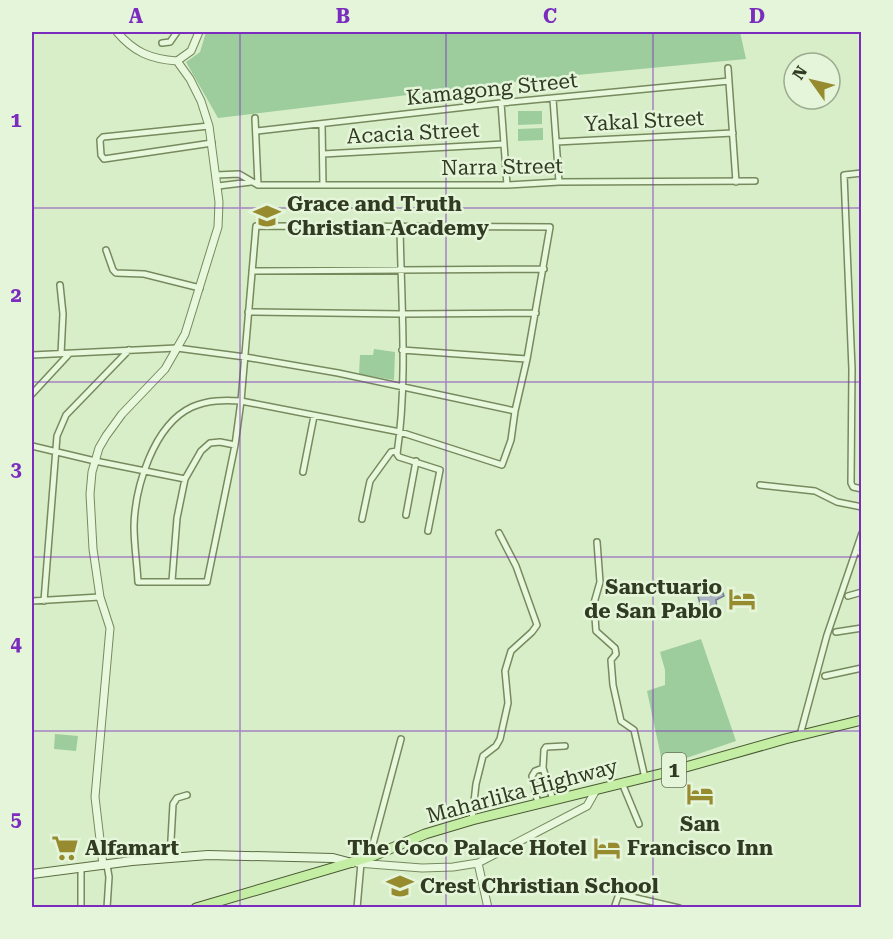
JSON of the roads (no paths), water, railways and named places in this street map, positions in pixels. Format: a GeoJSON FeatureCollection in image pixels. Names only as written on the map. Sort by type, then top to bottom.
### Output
{"type":"FeatureCollection","features":[{"type":"Feature","properties":{"kind":"main road","name":"Maharlika Highway"},"geometry":{"type":"LineString","coordinates":[[196,908],[356,863],[425,834],[472,820],[645,778],[861,720]]}},
{"type":"Feature","properties":{"kind":"main road"},"geometry":{"type":"LineString","coordinates":[[32,874],[208,855],[333,858],[356,863]]}},
{"type":"Feature","properties":{"kind":"street"},"geometry":{"type":"LineString","coordinates":[[107,908],[109,877],[105,865],[95,797],[110,628],[100,597],[93,549],[90,494],[94,461],[106,436],[122,414],[165,369],[185,334],[218,227],[218,186],[209,126],[201,101],[190,79],[177,61],[150,57],[138,52],[117,32]]}},
{"type":"Feature","properties":{"kind":"street"},"geometry":{"type":"LineString","coordinates":[[162,43],[170,42],[177,32]]}},
{"type":"Feature","properties":{"kind":"street"},"geometry":{"type":"LineString","coordinates":[[177,61],[190,51],[199,32]]}},
{"type":"Feature","properties":{"kind":"street"},"geometry":{"type":"LineString","coordinates":[[728,68],[736,182]]}},
{"type":"Feature","properties":{"kind":"street","name":"Kamagong Street"},"geometry":{"type":"LineString","coordinates":[[257,131],[729,81]]}},
{"type":"Feature","properties":{"kind":"street"},"geometry":{"type":"LineString","coordinates":[[553,99],[559,182]]}},
{"type":"Feature","properties":{"kind":"street"},"geometry":{"type":"LineString","coordinates":[[501,104],[507,185]]}},
{"type":"Feature","properties":{"kind":"street"},"geometry":{"type":"LineString","coordinates":[[255,118],[258,184]]}},
{"type":"Feature","properties":{"kind":"street"},"geometry":{"type":"LineString","coordinates":[[322,124],[323,185]]}},
{"type":"Feature","properties":{"kind":"street"},"geometry":{"type":"LineString","coordinates":[[209,126],[103,137],[100,140],[101,155],[104,159],[212,143]]}},
{"type":"Feature","properties":{"kind":"street","name":"Yakal Street"},"geometry":{"type":"LineString","coordinates":[[556,142],[733,133]]}},
{"type":"Feature","properties":{"kind":"street","name":"Acacia Street"},"geometry":{"type":"LineString","coordinates":[[323,154],[504,144]]}},
{"type":"Feature","properties":{"kind":"street"},"geometry":{"type":"LineString","coordinates":[[861,173],[844,176],[852,369],[851,483],[853,487],[861,489]]}},
{"type":"Feature","properties":{"kind":"street","name":"Narra Street"},"geometry":{"type":"LineString","coordinates":[[216,175],[239,174],[258,184],[323,185],[755,181]]}},
{"type":"Feature","properties":{"kind":"street","name":"Narra Street"},"geometry":{"type":"LineString","coordinates":[[218,186],[251,182]]}},
{"type":"Feature","properties":{"kind":"street"},"geometry":{"type":"LineString","coordinates":[[400,225],[402,350],[400,432],[397,451],[399,457],[440,470],[428,531]]}},
{"type":"Feature","properties":{"kind":"street"},"geometry":{"type":"LineString","coordinates":[[400,225],[256,226],[241,401],[236,445],[207,582],[138,582],[134,527],[143,470],[160,437],[172,422],[190,408],[216,400],[241,401],[400,432],[502,465],[511,440],[514,411],[536,313],[550,227],[400,225]]}},
{"type":"Feature","properties":{"kind":"street"},"geometry":{"type":"LineString","coordinates":[[106,250],[116,273],[144,274],[200,288]]}},
{"type":"Feature","properties":{"kind":"street"},"geometry":{"type":"LineString","coordinates":[[252,271],[544,269]]}},
{"type":"Feature","properties":{"kind":"street"},"geometry":{"type":"LineString","coordinates":[[60,285],[63,314],[61,354]]}},
{"type":"Feature","properties":{"kind":"street"},"geometry":{"type":"LineString","coordinates":[[248,312],[536,313]]}},
{"type":"Feature","properties":{"kind":"street"},"geometry":{"type":"LineString","coordinates":[[32,355],[177,348],[245,357],[401,386],[514,411]]}},
{"type":"Feature","properties":{"kind":"street"},"geometry":{"type":"LineString","coordinates":[[44,601],[54,451],[57,436],[66,416],[129,350]]}},
{"type":"Feature","properties":{"kind":"street"},"geometry":{"type":"LineString","coordinates":[[402,350],[527,359]]}},
{"type":"Feature","properties":{"kind":"street"},"geometry":{"type":"LineString","coordinates":[[32,394],[69,354]]}},
{"type":"Feature","properties":{"kind":"street"},"geometry":{"type":"LineString","coordinates":[[852,369],[861,369]]}},
{"type":"Feature","properties":{"kind":"street"},"geometry":{"type":"LineString","coordinates":[[303,472],[314,416]]}},
{"type":"Feature","properties":{"kind":"street"},"geometry":{"type":"LineString","coordinates":[[172,581],[177,518],[185,479],[201,451],[210,443],[236,445]]}},
{"type":"Feature","properties":{"kind":"street"},"geometry":{"type":"LineString","coordinates":[[32,446],[185,479]]}},
{"type":"Feature","properties":{"kind":"street"},"geometry":{"type":"LineString","coordinates":[[362,519],[370,481],[391,452],[397,451]]}},
{"type":"Feature","properties":{"kind":"street"},"geometry":{"type":"LineString","coordinates":[[406,515],[416,461]]}},
{"type":"Feature","properties":{"kind":"street"},"geometry":{"type":"LineString","coordinates":[[760,485],[815,490],[837,502],[861,507]]}},
{"type":"Feature","properties":{"kind":"street"},"geometry":{"type":"LineString","coordinates":[[472,820],[476,784],[483,756],[496,746],[500,739],[508,703],[505,672],[511,651],[532,633],[537,625],[516,566],[500,533]]}},
{"type":"Feature","properties":{"kind":"street"},"geometry":{"type":"LineString","coordinates":[[800,735],[827,635],[861,533]]}},
{"type":"Feature","properties":{"kind":"street"},"geometry":{"type":"LineString","coordinates":[[597,542],[600,582],[594,603],[596,631],[615,648],[616,654],[611,660],[613,686],[621,721],[634,730],[645,778]]}},
{"type":"Feature","properties":{"kind":"street"},"geometry":{"type":"LineString","coordinates":[[848,596],[861,592]]}},
{"type":"Feature","properties":{"kind":"street"},"geometry":{"type":"LineString","coordinates":[[32,601],[100,597]]}},
{"type":"Feature","properties":{"kind":"street"},"geometry":{"type":"LineString","coordinates":[[836,632],[861,628]]}},
{"type":"Feature","properties":{"kind":"street"},"geometry":{"type":"LineString","coordinates":[[825,676],[861,668]]}},
{"type":"Feature","properties":{"kind":"street"},"geometry":{"type":"LineString","coordinates":[[373,856],[373,844],[401,739]]}},
{"type":"Feature","properties":{"kind":"street"},"geometry":{"type":"LineString","coordinates":[[553,800],[543,768],[544,750],[546,747],[565,746]]}},
{"type":"Feature","properties":{"kind":"street"},"geometry":{"type":"LineString","coordinates":[[538,804],[532,776],[535,771],[543,768]]}},
{"type":"Feature","properties":{"kind":"street"},"geometry":{"type":"LineString","coordinates":[[622,783],[639,824]]}},
{"type":"Feature","properties":{"kind":"street"},"geometry":{"type":"LineString","coordinates":[[357,908],[356,863],[422,868],[478,863],[587,806],[596,790]]}},
{"type":"Feature","properties":{"kind":"street"},"geometry":{"type":"LineString","coordinates":[[170,858],[173,804],[177,798],[188,795]]}},
{"type":"Feature","properties":{"kind":"street"},"geometry":{"type":"LineString","coordinates":[[478,863],[488,908]]}},
{"type":"Feature","properties":{"kind":"street"},"geometry":{"type":"LineString","coordinates":[[81,868],[81,908]]}},
{"type":"Feature","properties":{"kind":"street"},"geometry":{"type":"LineString","coordinates":[[614,908],[619,894],[679,908]]}},
{"type":"Feature","properties":{"kind":"water"},"geometry":{"type":"Polygon","coordinates":[[[719,583],[724,596],[716,600],[717,611],[705,615],[702,612],[697,592],[701,587],[719,583]]]}},
{"type":"Feature","properties":{"kind":"place","name":"Grace and Truth Christian Academy"},"geometry":{"type":"Point","coordinates":[267,216]}},
{"type":"Feature","properties":{"kind":"place","name":"Sanctuario de San Pablo"},"geometry":{"type":"Point","coordinates":[742,599]}},
{"type":"Feature","properties":{"kind":"place","name":"San Francisco Inn"},"geometry":{"type":"Point","coordinates":[700,794]}},
{"type":"Feature","properties":{"kind":"place","name":"Alfamart"},"geometry":{"type":"Point","coordinates":[65,848]}},
{"type":"Feature","properties":{"kind":"place","name":"The Coco Palace Hotel"},"geometry":{"type":"Point","coordinates":[607,848]}},
{"type":"Feature","properties":{"kind":"place","name":"Crest Christian School"},"geometry":{"type":"Point","coordinates":[400,886]}}]}
